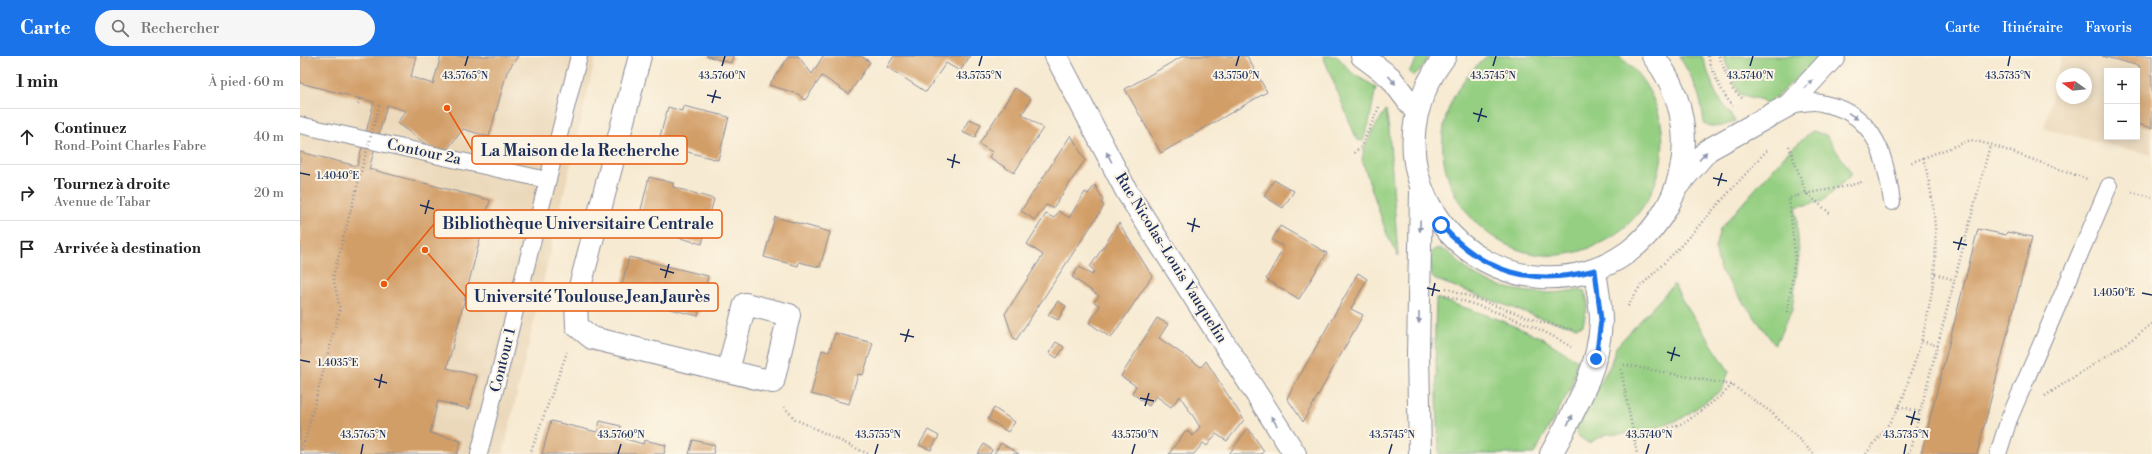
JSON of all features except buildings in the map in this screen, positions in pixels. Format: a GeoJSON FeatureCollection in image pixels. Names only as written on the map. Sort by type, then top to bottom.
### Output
{"type":"FeatureCollection","features":[{"type":"Feature","properties":{"kind":"street"},"geometry":{"type":"LineString","coordinates":[[640,56],[576,302],[577,326],[592,338],[773,382],[789,315],[744,304],[728,371]]}},
{"type":"Feature","properties":{"kind":"street","name":"Rue Nicolas-Louis Vauquelin"},"geometry":{"type":"LineString","coordinates":[[1056,56],[1127,192],[1295,454]]}},
{"type":"Feature","properties":{"kind":"street"},"geometry":{"type":"LineString","coordinates":[[1362,56],[1390,77],[1417,113]]}},
{"type":"Feature","properties":{"kind":"street"},"geometry":{"type":"LineString","coordinates":[[1444,56],[1432,73],[1417,113],[1414,150],[1421,187],[1429,207],[1441,225],[1455,241],[1490,265],[1510,273],[1553,278],[1574,276],[1595,270],[1618,259],[1638,244],[1656,225],[1677,186],[1708,150],[1789,105],[1834,56]]}},
{"type":"Feature","properties":{"kind":"street"},"geometry":{"type":"LineString","coordinates":[[1653,56],[1670,82],[1678,102],[1683,123],[1684,144],[1677,186]]}},
{"type":"Feature","properties":{"kind":"street"},"geometry":{"type":"LineString","coordinates":[[1420,454],[1418,354],[1421,187]]}},
{"type":"Feature","properties":{"kind":"street"},"geometry":{"type":"LineString","coordinates":[[1551,454],[1585,391],[1596,359],[1601,320],[1595,270]]}},
{"type":"Feature","properties":{"kind":"lane","name":"Contour 1"},"geometry":{"type":"LineString","coordinates":[[479,454],[579,56]]}},
{"type":"Feature","properties":{"kind":"lane"},"geometry":{"type":"LineString","coordinates":[[1789,105],[1815,102],[1838,108],[1854,115],[1871,131],[1888,172],[1892,202]]}},
{"type":"Feature","properties":{"kind":"lane","name":"Contour 2a"},"geometry":{"type":"LineString","coordinates":[[300,125],[548,180]]}},
{"type":"Feature","properties":{"kind":"lane"},"geometry":{"type":"LineString","coordinates":[[1998,454],[2009,419],[2109,186]]}},
{"type":"Feature","properties":{"kind":"path"},"geometry":{"type":"LineString","coordinates":[[358,104],[360,98]]}},
{"type":"Feature","properties":{"kind":"path"},"geometry":{"type":"LineString","coordinates":[[301,454],[340,309],[333,277],[380,103]]}},
{"type":"Feature","properties":{"kind":"path"},"geometry":{"type":"LineString","coordinates":[[1788,312],[1795,256],[1789,198],[1806,193],[1851,186],[1971,140],[1990,145],[2109,186],[2152,197]]}},
{"type":"Feature","properties":{"kind":"path"},"geometry":{"type":"LineString","coordinates":[[1909,454],[1990,145]]}},
{"type":"Feature","properties":{"kind":"path"},"geometry":{"type":"LineString","coordinates":[[1789,146],[1806,193],[1832,215]]}},
{"type":"Feature","properties":{"kind":"path"},"geometry":{"type":"LineString","coordinates":[[1866,454],[1899,406],[1922,341],[1935,274],[1936,228],[1930,184],[1923,158]]}},
{"type":"Feature","properties":{"kind":"path"},"geometry":{"type":"LineString","coordinates":[[1935,274],[1955,280]]}},
{"type":"Feature","properties":{"kind":"path"},"geometry":{"type":"LineString","coordinates":[[1420,286],[1536,329],[1561,340],[1574,349]]}},
{"type":"Feature","properties":{"kind":"path"},"geometry":{"type":"LineString","coordinates":[[2009,419],[2137,336],[2152,323]]}},
{"type":"Feature","properties":{"kind":"path"},"geometry":{"type":"LineString","coordinates":[[530,454],[577,326]]}},
{"type":"Feature","properties":{"kind":"path"},"geometry":{"type":"LineString","coordinates":[[1922,341],[1938,346]]}},
{"type":"Feature","properties":{"kind":"path"},"geometry":{"type":"LineString","coordinates":[[1637,454],[1620,364],[1732,384],[1771,412],[1814,454]]}},
{"type":"Feature","properties":{"kind":"path"},"geometry":{"type":"LineString","coordinates":[[773,382],[779,401],[795,420],[868,454]]}},
{"type":"Feature","properties":{"kind":"path"},"geometry":{"type":"LineString","coordinates":[[1635,440],[1686,422],[1722,395],[1732,384]]}},
{"type":"Feature","properties":{"kind":"path"},"geometry":{"type":"LineString","coordinates":[[1899,406],[1920,412]]}},
{"type":"Feature","properties":{"kind":"shaded area"},"geometry":{"type":"Polygon","coordinates":[[[300,56],[596,56],[503,454],[300,454],[300,56]]]}},
{"type":"Feature","properties":{"kind":"shaded area"},"geometry":{"type":"Polygon","coordinates":[[[2062,56],[2152,56],[2152,155],[2044,129],[2056,80],[2056,104],[2092,104],[2092,68],[2059,68],[2062,56]]]}},
{"type":"Feature","properties":{"kind":"green space"},"geometry":{"type":"Polygon","coordinates":[[[1323,56],[1337,56],[1353,74],[1376,87],[1369,123],[1363,141],[1357,140],[1323,56]]]}},
{"type":"Feature","properties":{"kind":"green space"},"geometry":{"type":"Polygon","coordinates":[[[1419,56],[1430,56],[1420,70],[1413,76],[1409,72],[1419,56]]]}},
{"type":"Feature","properties":{"kind":"green space"},"geometry":{"type":"Polygon","coordinates":[[[1487,56],[1618,56],[1629,64],[1638,75],[1646,86],[1658,112],[1663,140],[1662,154],[1657,177],[1648,198],[1635,217],[1617,233],[1573,253],[1532,253],[1495,238],[1466,211],[1447,175],[1443,135],[1455,94],[1487,56]]]}},
{"type":"Feature","properties":{"kind":"green space"},"geometry":{"type":"Polygon","coordinates":[[[1679,56],[1702,56],[1716,94],[1735,121],[1716,127],[1704,123],[1699,95],[1679,56]]]}},
{"type":"Feature","properties":{"kind":"green space"},"geometry":{"type":"Polygon","coordinates":[[[1723,56],[1821,56],[1767,105],[1762,100],[1739,94],[1723,56]]]}},
{"type":"Feature","properties":{"kind":"green space"},"geometry":{"type":"Polygon","coordinates":[[[1386,110],[1389,130],[1398,256],[1387,235],[1362,160],[1365,146],[1386,110]]]}},
{"type":"Feature","properties":{"kind":"green space"},"geometry":{"type":"Polygon","coordinates":[[[1812,131],[1826,135],[1852,174],[1823,201],[1796,207],[1799,256],[1792,310],[1775,345],[1720,270],[1715,248],[1720,229],[1786,154],[1812,131]]]}},
{"type":"Feature","properties":{"kind":"green space"},"geometry":{"type":"Polygon","coordinates":[[[1435,249],[1448,252],[1465,268],[1477,276],[1504,287],[1550,293],[1579,289],[1585,291],[1588,303],[1583,325],[1577,327],[1540,318],[1434,279],[1430,273],[1430,253],[1435,249]]]}},
{"type":"Feature","properties":{"kind":"green space"},"geometry":{"type":"Polygon","coordinates":[[[1674,284],[1681,298],[1729,371],[1722,390],[1681,419],[1639,434],[1607,434],[1588,443],[1577,435],[1577,421],[1610,366],[1616,347],[1674,284]]]}},
{"type":"Feature","properties":{"kind":"green space"},"geometry":{"type":"Polygon","coordinates":[[[1436,298],[1495,318],[1542,338],[1577,360],[1572,386],[1534,454],[1439,454],[1435,334],[1436,298]]]}},
{"type":"Feature","properties":{"kind":"place","name":"La Maison de la Recherche"},"geometry":{"type":"Point","coordinates":[447,108]}},
{"type":"Feature","properties":{"kind":"place","name":"Université Toulouse Jean Jaurès"},"geometry":{"type":"Point","coordinates":[425,250]}},
{"type":"Feature","properties":{"kind":"place","name":"Bibliothèque Universitaire Centrale"},"geometry":{"type":"Point","coordinates":[384,284]}},
{"type":"Feature","properties":{"kind":"route"},"geometry":{"type":"LineString","coordinates":[[1441,225],[1455,241],[1472,254],[1490,265],[1510,273],[1531,277],[1553,278],[1574,276],[1595,270],[1601,320],[1596,359]]}}]}
